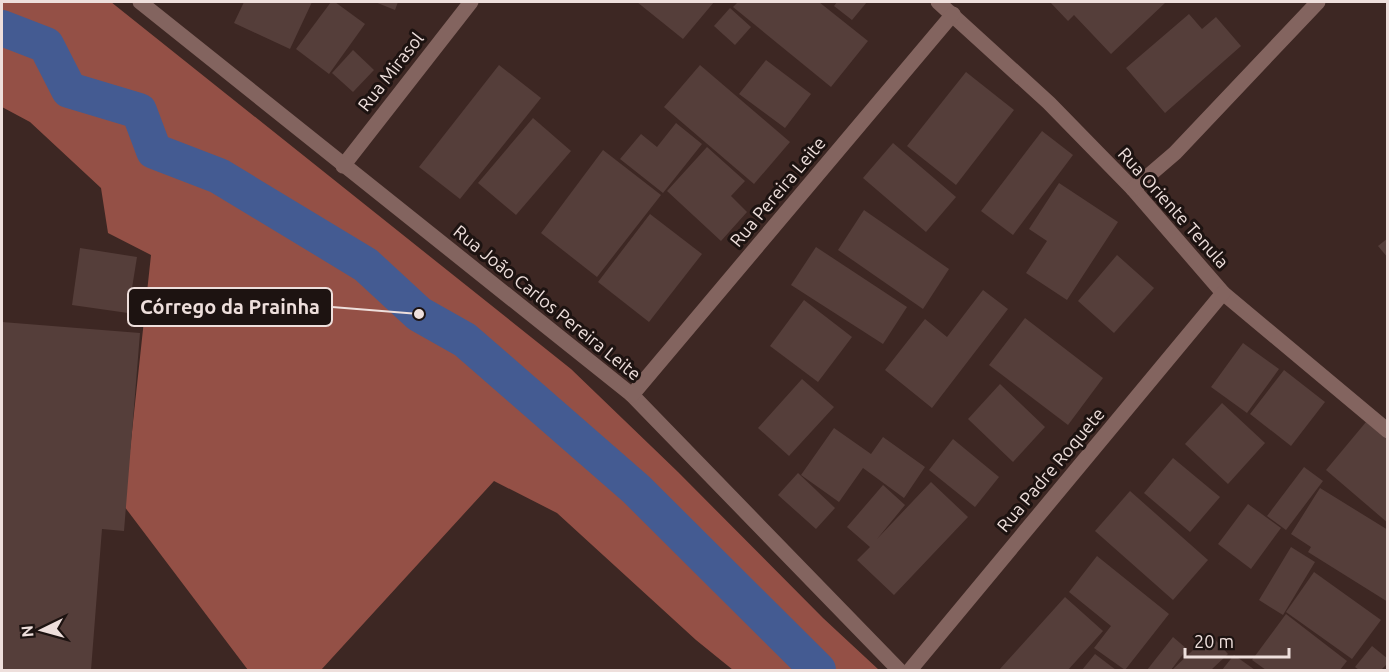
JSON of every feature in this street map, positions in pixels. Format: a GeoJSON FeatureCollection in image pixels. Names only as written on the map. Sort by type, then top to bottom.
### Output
{"type":"FeatureCollection","features":[{"type":"Feature","properties":{"kind":"street","name":"Rua João Carlos Pereira Leite"},"geometry":{"type":"LineString","coordinates":[[140,2],[632,395],[899,670]]}},
{"type":"Feature","properties":{"kind":"street","name":"Rua Mirasol"},"geometry":{"type":"LineString","coordinates":[[343,166],[471,2]]}},
{"type":"Feature","properties":{"kind":"street","name":"Rua Oriente Tenula"},"geometry":{"type":"LineString","coordinates":[[938,2],[954,14],[1049,103],[1133,189],[1222,294],[1388,431]]}},
{"type":"Feature","properties":{"kind":"street"},"geometry":{"type":"LineString","coordinates":[[1133,189],[1175,153],[1318,2]]}},
{"type":"Feature","properties":{"kind":"street","name":"Rua Pereira Leite"},"geometry":{"type":"LineString","coordinates":[[632,395],[954,14]]}},
{"type":"Feature","properties":{"kind":"street","name":"Rua Padre Roquete"},"geometry":{"type":"LineString","coordinates":[[910,670],[1222,294]]}},
{"type":"Feature","properties":{"kind":"shaded area"},"geometry":{"type":"Polygon","coordinates":[[[2,2],[111,2],[571,369],[678,472],[823,618],[879,670],[733,670],[696,640],[557,513],[494,481],[321,670],[248,670],[124,506],[151,255],[108,233],[101,188],[30,122],[2,107],[2,2]]]}},
{"type":"Feature","properties":{"kind":"building"},"geometry":{"type":"Polygon","coordinates":[[[244,2],[312,2],[290,49],[234,23],[244,2]]]}},
{"type":"Feature","properties":{"kind":"building"},"geometry":{"type":"Polygon","coordinates":[[[331,2],[335,2],[365,24],[329,74],[296,49],[331,2]]]}},
{"type":"Feature","properties":{"kind":"building"},"geometry":{"type":"Polygon","coordinates":[[[375,2],[398,2],[395,10],[375,2]]]}},
{"type":"Feature","properties":{"kind":"building"},"geometry":{"type":"Polygon","coordinates":[[[637,2],[714,2],[683,39],[637,2]]]}},
{"type":"Feature","properties":{"kind":"building"},"geometry":{"type":"Polygon","coordinates":[[[738,2],[819,2],[868,41],[831,87],[733,7],[738,2]]]}},
{"type":"Feature","properties":{"kind":"building"},"geometry":{"type":"Polygon","coordinates":[[[837,2],[867,2],[852,20],[834,6],[837,2]]]}},
{"type":"Feature","properties":{"kind":"building"},"geometry":{"type":"Polygon","coordinates":[[[1050,2],[1166,2],[1111,54],[1074,15],[1068,21],[1050,2]]]}},
{"type":"Feature","properties":{"kind":"building"},"geometry":{"type":"Polygon","coordinates":[[[730,8],[751,27],[735,45],[714,26],[730,8]]]}},
{"type":"Feature","properties":{"kind":"building"},"geometry":{"type":"Polygon","coordinates":[[[1189,14],[1202,29],[1216,17],[1241,46],[1165,113],[1126,68],[1189,14]]]}},
{"type":"Feature","properties":{"kind":"building"},"geometry":{"type":"Polygon","coordinates":[[[353,50],[374,70],[353,92],[332,73],[353,50]]]}},
{"type":"Feature","properties":{"kind":"building"},"geometry":{"type":"Polygon","coordinates":[[[766,60],[811,94],[785,128],[739,94],[766,60]]]}},
{"type":"Feature","properties":{"kind":"building"},"geometry":{"type":"Polygon","coordinates":[[[499,65],[541,98],[460,199],[419,167],[499,65]]]}},
{"type":"Feature","properties":{"kind":"building"},"geometry":{"type":"Polygon","coordinates":[[[700,65],[790,142],[754,184],[664,107],[700,65]]]}},
{"type":"Feature","properties":{"kind":"building"},"geometry":{"type":"Polygon","coordinates":[[[966,72],[1014,110],[956,185],[907,146],[966,72]]]}},
{"type":"Feature","properties":{"kind":"building"},"geometry":{"type":"Polygon","coordinates":[[[533,118],[571,151],[516,215],[478,183],[533,118]]]}},
{"type":"Feature","properties":{"kind":"building"},"geometry":{"type":"Polygon","coordinates":[[[676,123],[702,144],[663,193],[620,159],[641,134],[657,147],[676,123]]]}},
{"type":"Feature","properties":{"kind":"building"},"geometry":{"type":"Polygon","coordinates":[[[1042,131],[1073,155],[1013,235],[981,211],[1042,131]]]}},
{"type":"Feature","properties":{"kind":"building"},"geometry":{"type":"Polygon","coordinates":[[[893,143],[956,197],[926,232],[863,178],[893,143]]]}},
{"type":"Feature","properties":{"kind":"building"},"geometry":{"type":"Polygon","coordinates":[[[707,147],[745,181],[731,196],[747,212],[721,241],[667,191],[707,147]]]}},
{"type":"Feature","properties":{"kind":"building"},"geometry":{"type":"Polygon","coordinates":[[[603,150],[661,195],[597,277],[541,233],[603,150]]]}},
{"type":"Feature","properties":{"kind":"building"},"geometry":{"type":"Polygon","coordinates":[[[1059,183],[1118,222],[1067,300],[1026,273],[1047,241],[1029,229],[1059,183]]]}},
{"type":"Feature","properties":{"kind":"building"},"geometry":{"type":"Polygon","coordinates":[[[864,210],[949,269],[923,309],[838,250],[864,210]]]}},
{"type":"Feature","properties":{"kind":"building"},"geometry":{"type":"Polygon","coordinates":[[[650,214],[702,254],[649,322],[598,282],[650,214]]]}},
{"type":"Feature","properties":{"kind":"building"},"geometry":{"type":"Polygon","coordinates":[[[1388,238],[1388,258],[1378,246],[1388,238]]]}},
{"type":"Feature","properties":{"kind":"building"},"geometry":{"type":"Polygon","coordinates":[[[816,247],[907,307],[883,344],[791,285],[816,247]]]}},
{"type":"Feature","properties":{"kind":"building"},"geometry":{"type":"Polygon","coordinates":[[[80,248],[137,257],[128,313],[72,305],[80,248]]]}},
{"type":"Feature","properties":{"kind":"building"},"geometry":{"type":"Polygon","coordinates":[[[1117,255],[1154,288],[1114,333],[1078,301],[1117,255]]]}},
{"type":"Feature","properties":{"kind":"building"},"geometry":{"type":"Polygon","coordinates":[[[983,290],[1008,309],[932,408],[885,370],[925,319],[947,337],[983,290]]]}},
{"type":"Feature","properties":{"kind":"building"},"geometry":{"type":"Polygon","coordinates":[[[804,300],[852,337],[818,382],[770,346],[804,300]]]}},
{"type":"Feature","properties":{"kind":"building"},"geometry":{"type":"Polygon","coordinates":[[[1025,318],[1103,378],[1068,425],[989,365],[1025,318]]]}},
{"type":"Feature","properties":{"kind":"building"},"geometry":{"type":"Polygon","coordinates":[[[2,322],[140,333],[124,531],[102,529],[91,670],[2,670],[2,322]]]}},
{"type":"Feature","properties":{"kind":"building"},"geometry":{"type":"Polygon","coordinates":[[[1243,343],[1279,369],[1247,413],[1211,387],[1243,343]]]}},
{"type":"Feature","properties":{"kind":"building"},"geometry":{"type":"Polygon","coordinates":[[[1284,370],[1325,402],[1291,446],[1250,414],[1284,370]]]}},
{"type":"Feature","properties":{"kind":"building"},"geometry":{"type":"Polygon","coordinates":[[[802,379],[834,407],[789,456],[758,428],[802,379]]]}},
{"type":"Feature","properties":{"kind":"building"},"geometry":{"type":"Polygon","coordinates":[[[1000,384],[1045,427],[1013,462],[968,419],[1000,384]]]}},
{"type":"Feature","properties":{"kind":"building"},"geometry":{"type":"Polygon","coordinates":[[[1222,403],[1265,443],[1228,484],[1185,444],[1222,403]]]}},
{"type":"Feature","properties":{"kind":"building"},"geometry":{"type":"Polygon","coordinates":[[[1366,422],[1388,440],[1388,523],[1326,470],[1366,422]]]}},
{"type":"Feature","properties":{"kind":"building"},"geometry":{"type":"Polygon","coordinates":[[[834,428],[871,454],[883,437],[925,467],[904,498],[863,468],[839,502],[801,475],[834,428]]]}},
{"type":"Feature","properties":{"kind":"building"},"geometry":{"type":"Polygon","coordinates":[[[953,439],[999,477],[975,507],[929,470],[953,439]]]}},
{"type":"Feature","properties":{"kind":"building"},"geometry":{"type":"Polygon","coordinates":[[[1173,458],[1220,497],[1190,532],[1144,493],[1173,458]]]}},
{"type":"Feature","properties":{"kind":"building"},"geometry":{"type":"Polygon","coordinates":[[[1304,467],[1323,481],[1286,530],[1267,516],[1304,467]]]}},
{"type":"Feature","properties":{"kind":"building"},"geometry":{"type":"Polygon","coordinates":[[[798,473],[835,508],[816,529],[778,495],[798,473]]]}},
{"type":"Feature","properties":{"kind":"building"},"geometry":{"type":"Polygon","coordinates":[[[931,482],[968,517],[894,595],[857,560],[870,547],[847,527],[883,485],[905,505],[877,539],[931,482]]]}},
{"type":"Feature","properties":{"kind":"building"},"geometry":{"type":"Polygon","coordinates":[[[1320,488],[1388,530],[1388,602],[1308,552],[1311,547],[1291,534],[1320,488]]]}},
{"type":"Feature","properties":{"kind":"building"},"geometry":{"type":"Polygon","coordinates":[[[1130,491],[1208,560],[1173,600],[1095,531],[1130,491]]]}},
{"type":"Feature","properties":{"kind":"building"},"geometry":{"type":"Polygon","coordinates":[[[1248,504],[1281,528],[1251,569],[1218,544],[1248,504]]]}},
{"type":"Feature","properties":{"kind":"building"},"geometry":{"type":"Polygon","coordinates":[[[1291,547],[1315,562],[1283,615],[1259,600],[1291,547]]]}},
{"type":"Feature","properties":{"kind":"building"},"geometry":{"type":"Polygon","coordinates":[[[1097,556],[1169,614],[1125,670],[1094,648],[1111,626],[1069,592],[1097,556]]]}},
{"type":"Feature","properties":{"kind":"building"},"geometry":{"type":"Polygon","coordinates":[[[1314,572],[1381,620],[1352,659],[1286,612],[1314,572]]]}},
{"type":"Feature","properties":{"kind":"building"},"geometry":{"type":"Polygon","coordinates":[[[1065,597],[1103,631],[1068,670],[999,670],[1065,597]]]}},
{"type":"Feature","properties":{"kind":"building"},"geometry":{"type":"Polygon","coordinates":[[[1286,614],[1347,661],[1340,670],[1266,670],[1252,660],[1286,614]]]}},
{"type":"Feature","properties":{"kind":"building"},"geometry":{"type":"Polygon","coordinates":[[[1210,634],[1228,654],[1211,670],[1172,670],[1210,634]]]}},
{"type":"Feature","properties":{"kind":"building"},"geometry":{"type":"Polygon","coordinates":[[[1173,637],[1187,649],[1171,670],[1147,670],[1173,637]]]}},
{"type":"Feature","properties":{"kind":"building"},"geometry":{"type":"Polygon","coordinates":[[[1372,646],[1388,659],[1388,663],[1381,670],[1359,670],[1355,667],[1372,646]]]}},
{"type":"Feature","properties":{"kind":"building"},"geometry":{"type":"Polygon","coordinates":[[[1095,654],[1116,670],[1082,670],[1095,654]]]}},
{"type":"Feature","properties":{"kind":"building"},"geometry":{"type":"Polygon","coordinates":[[[1234,655],[1255,670],[1222,670],[1234,655]]]}},
{"type":"Feature","properties":{"kind":"waterway"},"geometry":{"type":"LineString","coordinates":[[2,28],[46,45],[69,90],[139,111],[154,151],[219,176],[366,265],[419,314],[465,340],[636,489],[818,670]]}},
{"type":"Feature","properties":{"kind":"place","name":"Córrego da Prainha"},"geometry":{"type":"Point","coordinates":[419,314]}}]}
